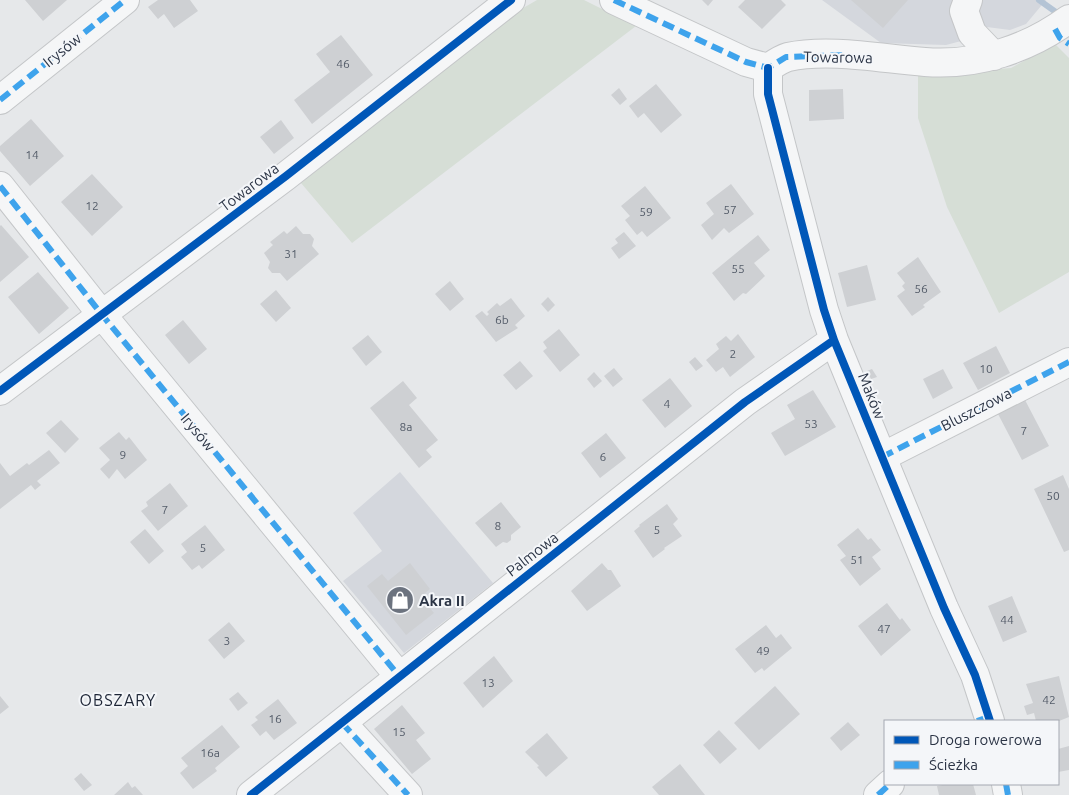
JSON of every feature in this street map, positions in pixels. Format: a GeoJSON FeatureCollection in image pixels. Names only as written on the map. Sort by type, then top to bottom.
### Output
{"type":"FeatureCollection","features":[{"type":"Feature","properties":{"kind":"street","name":"Irysów"},"geometry":{"type":"LineString","coordinates":[[0,100],[125,0]]}},
{"type":"Feature","properties":{"kind":"street","name":"Towarowa"},"geometry":{"type":"LineString","coordinates":[[0,391],[102,316],[511,0]]}},
{"type":"Feature","properties":{"kind":"street"},"geometry":{"type":"LineString","coordinates":[[614,0],[746,62],[768,68]]}},
{"type":"Feature","properties":{"kind":"street"},"geometry":{"type":"LineString","coordinates":[[968,0],[964,11],[972,33],[994,56]]}},
{"type":"Feature","properties":{"kind":"street","name":"Towarowa"},"geometry":{"type":"LineString","coordinates":[[768,68],[786,57],[817,55],[928,62],[961,61],[994,56],[1029,44],[1062,24]]}},
{"type":"Feature","properties":{"kind":"street","name":"Maków"},"geometry":{"type":"LineString","coordinates":[[768,68],[768,94],[824,310],[834,340],[940,599],[975,675],[985,720]]}},
{"type":"Feature","properties":{"kind":"street","name":"Irysów"},"geometry":{"type":"LineString","coordinates":[[0,186],[102,316],[399,676]]}},
{"type":"Feature","properties":{"kind":"street","name":"Palmowa"},"geometry":{"type":"LineString","coordinates":[[251,795],[745,402],[834,340]]}},
{"type":"Feature","properties":{"kind":"street","name":"Bluszczowa"},"geometry":{"type":"LineString","coordinates":[[882,457],[1069,362]]}},
{"type":"Feature","properties":{"kind":"street"},"geometry":{"type":"LineString","coordinates":[[342,723],[408,795]]}},
{"type":"Feature","properties":{"kind":"street"},"geometry":{"type":"LineString","coordinates":[[878,795],[889,785]]}},
{"type":"Feature","properties":{"kind":"shaded area"},"geometry":{"type":"Polygon","coordinates":[[[537,0],[584,0],[636,26],[352,243],[301,183],[518,11],[537,0]]]}},
{"type":"Feature","properties":{"kind":"shaded area"},"geometry":{"type":"Polygon","coordinates":[[[822,0],[1046,0],[1026,24],[1010,30],[979,26],[965,40],[946,45],[881,43],[822,0]]]}},
{"type":"Feature","properties":{"kind":"shaded area"},"geometry":{"type":"Polygon","coordinates":[[[1055,44],[1069,58],[1069,272],[999,313],[947,207],[918,118],[918,75],[1011,68],[1055,44]]]}},
{"type":"Feature","properties":{"kind":"shaded area"},"geometry":{"type":"Polygon","coordinates":[[[400,472],[493,583],[404,653],[343,581],[382,551],[353,513],[400,472]]]}},
{"type":"Feature","properties":{"kind":"building"},"geometry":{"type":"Polygon","coordinates":[[[25,0],[67,0],[43,21],[25,0]]]}},
{"type":"Feature","properties":{"kind":"building"},"geometry":{"type":"Polygon","coordinates":[[[158,0],[190,0],[198,11],[174,28],[164,14],[158,19],[148,7],[158,0]]]}},
{"type":"Feature","properties":{"kind":"building"},"geometry":{"type":"Polygon","coordinates":[[[702,0],[713,0],[708,6],[702,0]]]}},
{"type":"Feature","properties":{"kind":"building"},"geometry":{"type":"Polygon","coordinates":[[[745,0],[781,0],[786,5],[762,29],[738,7],[745,0]]]}},
{"type":"Feature","properties":{"kind":"building"},"geometry":{"type":"Polygon","coordinates":[[[851,0],[908,0],[883,28],[851,0]]]}},
{"type":"Feature","properties":{"kind":"building"},"geometry":{"type":"Polygon","coordinates":[[[341,35],[373,75],[312,124],[294,100],[330,72],[316,54],[341,35]]]}},
{"type":"Feature","properties":{"kind":"building"},"geometry":{"type":"Polygon","coordinates":[[[656,84],[682,115],[661,133],[644,113],[638,118],[629,106],[656,84]]]}},
{"type":"Feature","properties":{"kind":"building"},"geometry":{"type":"Polygon","coordinates":[[[619,88],[627,99],[620,105],[611,95],[619,88]]]}},
{"type":"Feature","properties":{"kind":"building"},"geometry":{"type":"Polygon","coordinates":[[[843,89],[844,119],[809,121],[809,90],[843,89]]]}},
{"type":"Feature","properties":{"kind":"building"},"geometry":{"type":"Polygon","coordinates":[[[31,119],[64,156],[30,186],[0,151],[0,146],[31,119]]]}},
{"type":"Feature","properties":{"kind":"building"},"geometry":{"type":"Polygon","coordinates":[[[281,120],[294,138],[274,154],[260,137],[281,120]]]}},
{"type":"Feature","properties":{"kind":"building"},"geometry":{"type":"Polygon","coordinates":[[[92,174],[123,207],[92,236],[61,202],[92,174]]]}},
{"type":"Feature","properties":{"kind":"building"},"geometry":{"type":"Polygon","coordinates":[[[731,184],[754,214],[729,233],[724,228],[712,240],[701,225],[714,214],[706,203],[731,184]]]}},
{"type":"Feature","properties":{"kind":"building"},"geometry":{"type":"Polygon","coordinates":[[[645,186],[671,218],[647,237],[642,231],[637,235],[625,220],[630,216],[621,206],[645,186]]]}},
{"type":"Feature","properties":{"kind":"building"},"geometry":{"type":"Polygon","coordinates":[[[0,226],[29,257],[0,282],[0,226]]]}},
{"type":"Feature","properties":{"kind":"building"},"geometry":{"type":"Polygon","coordinates":[[[296,226],[303,234],[310,234],[314,239],[312,246],[319,254],[287,281],[280,273],[272,273],[268,268],[270,262],[264,253],[273,245],[270,242],[284,231],[287,234],[296,226]]]}},
{"type":"Feature","properties":{"kind":"building"},"geometry":{"type":"Polygon","coordinates":[[[624,232],[636,246],[619,259],[611,248],[618,243],[615,239],[624,232]]]}},
{"type":"Feature","properties":{"kind":"building"},"geometry":{"type":"Polygon","coordinates":[[[758,235],[770,250],[754,263],[765,276],[746,294],[743,293],[734,301],[712,273],[758,235]]]}},
{"type":"Feature","properties":{"kind":"building"},"geometry":{"type":"Polygon","coordinates":[[[918,257],[941,292],[912,316],[897,296],[905,290],[902,286],[905,283],[897,273],[918,257]]]}},
{"type":"Feature","properties":{"kind":"building"},"geometry":{"type":"Polygon","coordinates":[[[867,265],[876,300],[847,307],[838,273],[867,265]]]}},
{"type":"Feature","properties":{"kind":"building"},"geometry":{"type":"Polygon","coordinates":[[[38,272],[69,308],[39,334],[8,297],[38,272]]]}},
{"type":"Feature","properties":{"kind":"building"},"geometry":{"type":"Polygon","coordinates":[[[450,281],[464,299],[450,311],[435,294],[450,281]]]}},
{"type":"Feature","properties":{"kind":"building"},"geometry":{"type":"Polygon","coordinates":[[[276,290],[291,308],[276,322],[260,304],[276,290]]]}},
{"type":"Feature","properties":{"kind":"building"},"geometry":{"type":"Polygon","coordinates":[[[548,297],[555,305],[548,312],[541,304],[548,297]]]}},
{"type":"Feature","properties":{"kind":"building"},"geometry":{"type":"Polygon","coordinates":[[[511,298],[525,316],[515,325],[518,328],[496,342],[475,316],[482,311],[487,316],[489,314],[487,312],[497,303],[500,306],[511,298]]]}},
{"type":"Feature","properties":{"kind":"building"},"geometry":{"type":"Polygon","coordinates":[[[183,320],[207,349],[189,364],[165,335],[183,320]]]}},
{"type":"Feature","properties":{"kind":"building"},"geometry":{"type":"Polygon","coordinates":[[[559,329],[580,355],[560,372],[543,351],[547,348],[543,342],[559,329]]]}},
{"type":"Feature","properties":{"kind":"building"},"geometry":{"type":"Polygon","coordinates":[[[738,334],[755,357],[730,377],[723,367],[716,372],[706,360],[719,349],[716,344],[726,336],[731,341],[738,334]]]}},
{"type":"Feature","properties":{"kind":"building"},"geometry":{"type":"Polygon","coordinates":[[[368,335],[382,352],[366,366],[352,348],[368,335]]]}},
{"type":"Feature","properties":{"kind":"building"},"geometry":{"type":"Polygon","coordinates":[[[996,346],[1010,373],[978,390],[963,363],[996,346]]]}},
{"type":"Feature","properties":{"kind":"building"},"geometry":{"type":"Polygon","coordinates":[[[695,357],[703,366],[696,371],[689,362],[695,357]]]}},
{"type":"Feature","properties":{"kind":"building"},"geometry":{"type":"Polygon","coordinates":[[[520,361],[533,376],[516,390],[503,375],[520,361]]]}},
{"type":"Feature","properties":{"kind":"building"},"geometry":{"type":"Polygon","coordinates":[[[614,368],[623,379],[613,387],[604,376],[614,368]]]}},
{"type":"Feature","properties":{"kind":"building"},"geometry":{"type":"Polygon","coordinates":[[[872,369],[877,377],[871,379],[867,371],[872,369]]]}},
{"type":"Feature","properties":{"kind":"building"},"geometry":{"type":"Polygon","coordinates":[[[943,369],[953,388],[933,399],[923,379],[943,369]]]}},
{"type":"Feature","properties":{"kind":"building"},"geometry":{"type":"Polygon","coordinates":[[[594,372],[602,381],[594,388],[587,379],[594,372]]]}},
{"type":"Feature","properties":{"kind":"building"},"geometry":{"type":"Polygon","coordinates":[[[670,378],[692,406],[665,428],[642,400],[670,378]]]}},
{"type":"Feature","properties":{"kind":"building"},"geometry":{"type":"Polygon","coordinates":[[[403,381],[417,398],[409,405],[438,440],[426,450],[432,457],[419,468],[370,408],[403,381]]]}},
{"type":"Feature","properties":{"kind":"building"},"geometry":{"type":"Polygon","coordinates":[[[813,390],[836,427],[785,456],[771,433],[795,419],[787,405],[813,390]]]}},
{"type":"Feature","properties":{"kind":"building"},"geometry":{"type":"Polygon","coordinates":[[[1025,400],[1049,446],[1022,460],[998,414],[1025,400]]]}},
{"type":"Feature","properties":{"kind":"building"},"geometry":{"type":"Polygon","coordinates":[[[61,420],[79,439],[65,453],[46,433],[61,420]]]}},
{"type":"Feature","properties":{"kind":"building"},"geometry":{"type":"Polygon","coordinates":[[[119,432],[126,440],[129,437],[147,460],[125,479],[117,469],[109,479],[100,469],[110,460],[99,448],[119,432]]]}},
{"type":"Feature","properties":{"kind":"building"},"geometry":{"type":"Polygon","coordinates":[[[606,433],[626,458],[600,478],[581,453],[606,433]]]}},
{"type":"Feature","properties":{"kind":"building"},"geometry":{"type":"Polygon","coordinates":[[[49,450],[60,463],[37,481],[41,485],[35,490],[31,485],[0,509],[0,463],[10,476],[49,450]]]}},
{"type":"Feature","properties":{"kind":"building"},"geometry":{"type":"Polygon","coordinates":[[[1063,475],[1069,489],[1069,550],[1064,552],[1034,489],[1063,475]]]}},
{"type":"Feature","properties":{"kind":"building"},"geometry":{"type":"Polygon","coordinates":[[[170,483],[188,506],[158,531],[141,511],[148,506],[146,502],[170,483]]]}},
{"type":"Feature","properties":{"kind":"building"},"geometry":{"type":"Polygon","coordinates":[[[501,502],[521,527],[511,535],[511,540],[507,543],[503,542],[496,547],[475,523],[501,502]]]}},
{"type":"Feature","properties":{"kind":"building"},"geometry":{"type":"Polygon","coordinates":[[[667,504],[678,519],[673,524],[682,536],[653,558],[634,531],[667,504]]]}},
{"type":"Feature","properties":{"kind":"building"},"geometry":{"type":"Polygon","coordinates":[[[205,525],[225,550],[202,569],[199,565],[192,570],[181,557],[187,552],[181,544],[205,525]]]}},
{"type":"Feature","properties":{"kind":"building"},"geometry":{"type":"Polygon","coordinates":[[[858,528],[868,540],[871,538],[881,550],[872,557],[881,569],[860,586],[840,560],[846,556],[837,545],[858,528]]]}},
{"type":"Feature","properties":{"kind":"building"},"geometry":{"type":"Polygon","coordinates":[[[145,529],[164,551],[149,564],[130,542],[145,529]]]}},
{"type":"Feature","properties":{"kind":"building","name":"Akra II"},"geometry":{"type":"Polygon","coordinates":[[[410,563],[430,589],[420,597],[434,613],[406,635],[367,586],[382,574],[388,581],[410,563]]]}},
{"type":"Feature","properties":{"kind":"building"},"geometry":{"type":"Polygon","coordinates":[[[602,563],[608,570],[611,570],[621,586],[587,611],[571,591],[602,563]]]}},
{"type":"Feature","properties":{"kind":"building"},"geometry":{"type":"Polygon","coordinates":[[[1012,596],[1027,632],[1003,642],[988,606],[1012,596]]]}},
{"type":"Feature","properties":{"kind":"building"},"geometry":{"type":"Polygon","coordinates":[[[887,603],[900,620],[902,618],[911,630],[881,656],[858,626],[887,603]]]}},
{"type":"Feature","properties":{"kind":"building"},"geometry":{"type":"Polygon","coordinates":[[[229,622],[245,641],[224,659],[208,640],[229,622]]]}},
{"type":"Feature","properties":{"kind":"building"},"geometry":{"type":"Polygon","coordinates":[[[766,625],[776,638],[781,634],[792,648],[764,671],[762,668],[755,673],[735,649],[766,625]]]}},
{"type":"Feature","properties":{"kind":"building"},"geometry":{"type":"Polygon","coordinates":[[[494,656],[513,681],[483,708],[463,683],[494,656]]]}},
{"type":"Feature","properties":{"kind":"building"},"geometry":{"type":"Polygon","coordinates":[[[1059,676],[1069,717],[1059,721],[1036,720],[1034,713],[1027,715],[1024,706],[1033,703],[1026,684],[1059,676]]]}},
{"type":"Feature","properties":{"kind":"building"},"geometry":{"type":"Polygon","coordinates":[[[775,686],[800,714],[759,750],[734,723],[775,686]]]}},
{"type":"Feature","properties":{"kind":"building"},"geometry":{"type":"Polygon","coordinates":[[[238,692],[248,703],[238,711],[229,699],[238,692]]]}},
{"type":"Feature","properties":{"kind":"building"},"geometry":{"type":"Polygon","coordinates":[[[0,696],[9,707],[0,714],[0,696]]]}},
{"type":"Feature","properties":{"kind":"building"},"geometry":{"type":"Polygon","coordinates":[[[278,699],[297,723],[274,740],[266,731],[260,736],[251,725],[258,720],[255,717],[278,699]]]}},
{"type":"Feature","properties":{"kind":"building"},"geometry":{"type":"Polygon","coordinates":[[[402,705],[425,733],[416,740],[431,759],[412,774],[374,729],[402,705]]]}},
{"type":"Feature","properties":{"kind":"building"},"geometry":{"type":"Polygon","coordinates":[[[848,722],[860,735],[841,751],[830,738],[848,722]]]}},
{"type":"Feature","properties":{"kind":"building"},"geometry":{"type":"Polygon","coordinates":[[[222,725],[240,747],[215,768],[217,771],[193,789],[180,773],[188,766],[181,758],[222,725]]]}},
{"type":"Feature","properties":{"kind":"building"},"geometry":{"type":"Polygon","coordinates":[[[719,730],[737,749],[720,764],[703,745],[719,730]]]}},
{"type":"Feature","properties":{"kind":"building"},"geometry":{"type":"Polygon","coordinates":[[[547,733],[568,758],[546,777],[537,767],[539,766],[525,752],[547,733]]]}},
{"type":"Feature","properties":{"kind":"building"},"geometry":{"type":"Polygon","coordinates":[[[1069,746],[1069,770],[1059,772],[1059,749],[1069,746]]]}},
{"type":"Feature","properties":{"kind":"building"},"geometry":{"type":"Polygon","coordinates":[[[680,764],[705,795],[659,795],[652,787],[680,764]]]}},
{"type":"Feature","properties":{"kind":"building"},"geometry":{"type":"Polygon","coordinates":[[[81,773],[92,785],[84,791],[74,779],[81,773]]]}},
{"type":"Feature","properties":{"kind":"building"},"geometry":{"type":"Polygon","coordinates":[[[128,782],[132,788],[135,786],[143,795],[114,795],[128,782]]]}},
{"type":"Feature","properties":{"kind":"building"},"geometry":{"type":"Polygon","coordinates":[[[973,785],[976,795],[939,795],[937,786],[973,785]]]}},
{"type":"Feature","properties":{"kind":"waterway"},"geometry":{"type":"LineString","coordinates":[[1039,0],[1060,15]]}},
{"type":"Feature","properties":{"kind":"marked path"},"geometry":{"type":"LineString","coordinates":[[0,100],[125,0]]}},
{"type":"Feature","properties":{"kind":"marked path"},"geometry":{"type":"LineString","coordinates":[[614,0],[746,62],[768,68],[786,57],[847,55]]}},
{"type":"Feature","properties":{"kind":"marked path"},"geometry":{"type":"LineString","coordinates":[[1055,29],[1060,38],[1069,44]]}},
{"type":"Feature","properties":{"kind":"marked path"},"geometry":{"type":"LineString","coordinates":[[0,186],[103,316],[399,676]]}},
{"type":"Feature","properties":{"kind":"marked path"},"geometry":{"type":"LineString","coordinates":[[882,457],[1069,362]]}},
{"type":"Feature","properties":{"kind":"marked path"},"geometry":{"type":"LineString","coordinates":[[980,720],[989,717]]}},
{"type":"Feature","properties":{"kind":"marked path"},"geometry":{"type":"LineString","coordinates":[[342,723],[408,795]]}},
{"type":"Feature","properties":{"kind":"marked path"},"geometry":{"type":"LineString","coordinates":[[878,795],[889,785]]}},
{"type":"Feature","properties":{"kind":"marked path"},"geometry":{"type":"LineString","coordinates":[[1006,785],[1008,795]]}},
{"type":"Feature","properties":{"kind":"cycle path"},"geometry":{"type":"LineString","coordinates":[[0,391],[286,176],[511,0]]}},
{"type":"Feature","properties":{"kind":"cycle path"},"geometry":{"type":"LineString","coordinates":[[768,68],[768,94],[824,310],[834,340],[944,608],[975,675],[990,720]]}},
{"type":"Feature","properties":{"kind":"cycle path"},"geometry":{"type":"LineString","coordinates":[[251,795],[745,402],[834,340]]}},
{"type":"Feature","properties":{"kind":"place","name":"Akra II"},"geometry":{"type":"Point","coordinates":[400,600]}},
{"type":"Feature","properties":{"kind":"district","name":"OBSZARY"},"geometry":{"type":"Point","coordinates":[118,700]}}]}
